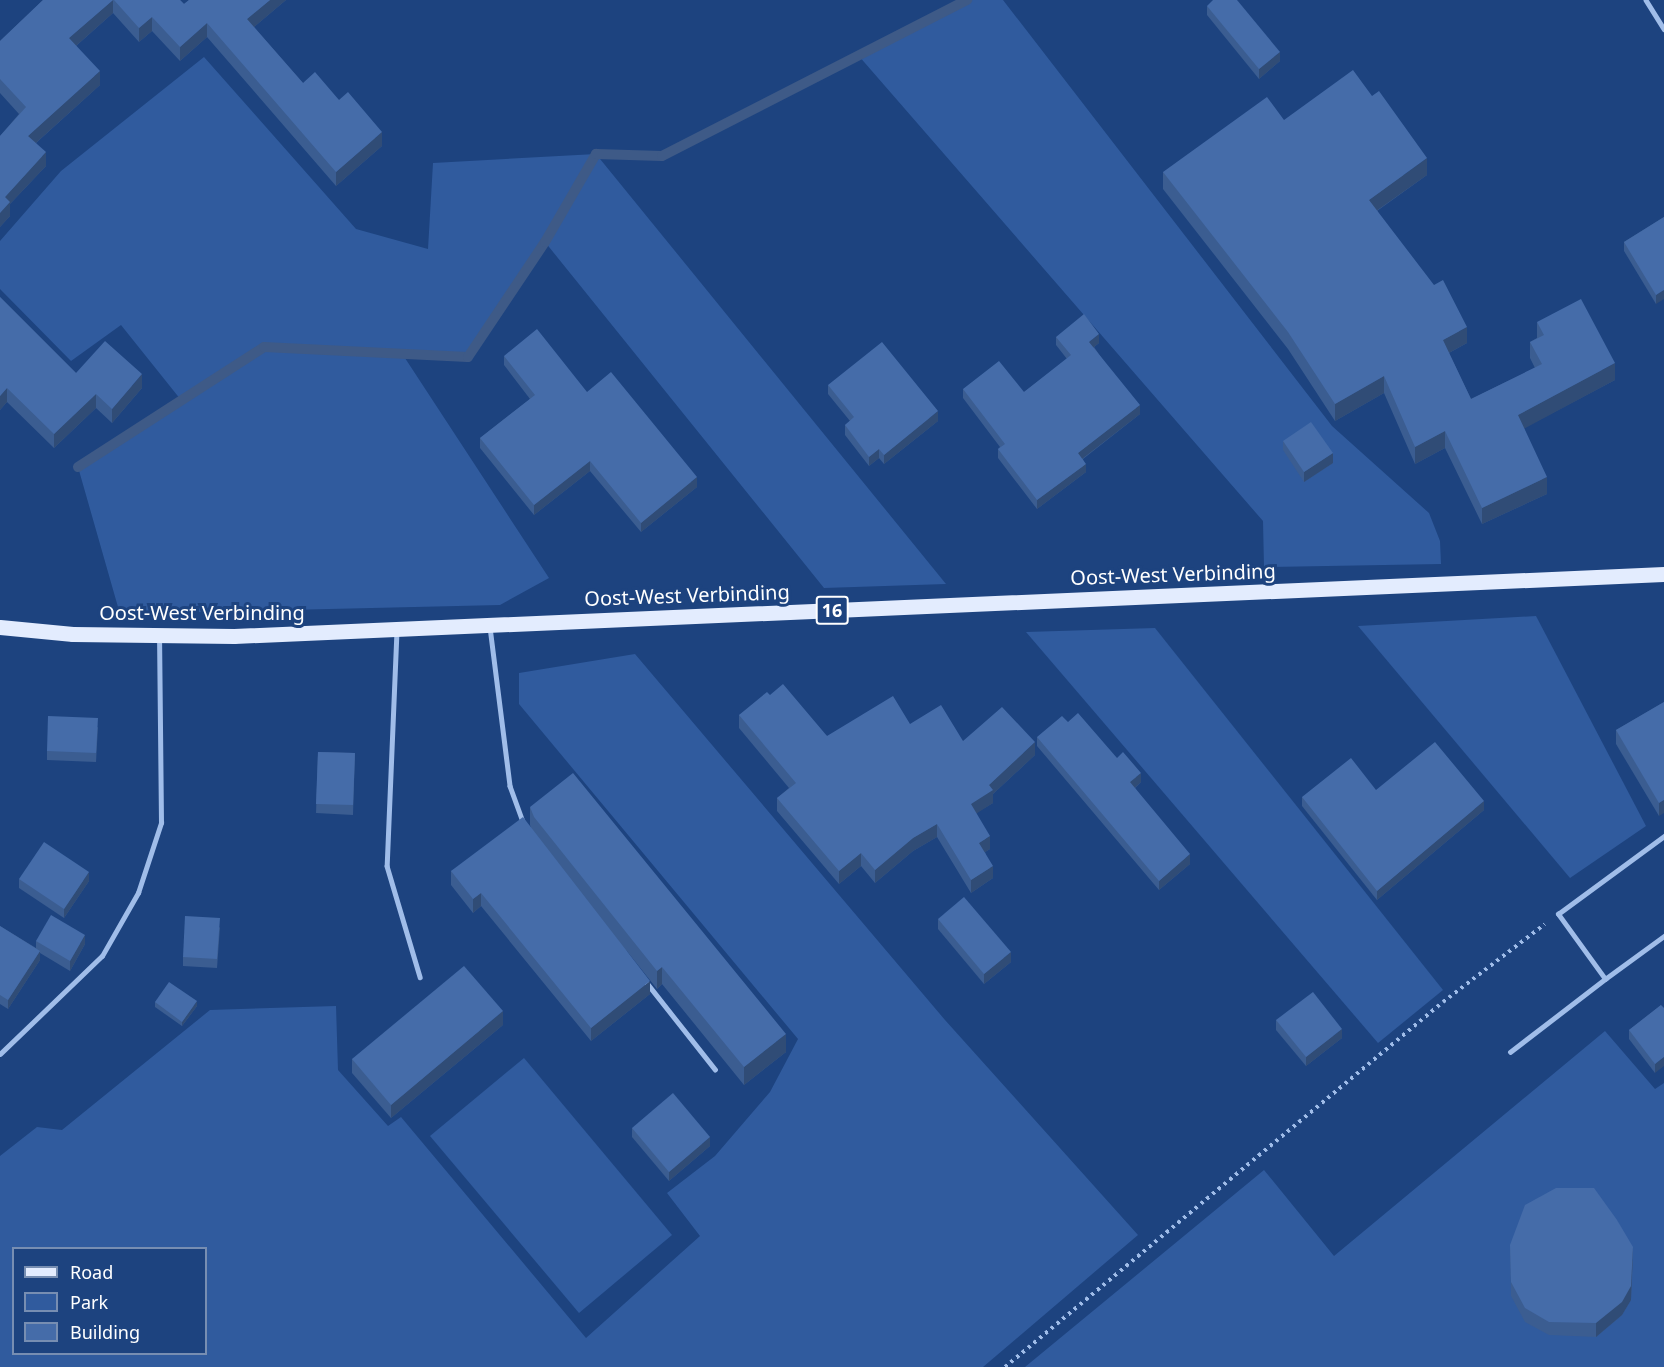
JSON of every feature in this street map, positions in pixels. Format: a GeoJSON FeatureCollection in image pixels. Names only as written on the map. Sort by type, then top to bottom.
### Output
{"type":"FeatureCollection","features":[{"type":"Feature","properties":{"kind":"main road","name":"Oost-West Verbinding"},"geometry":{"type":"LineString","coordinates":[[0,627],[159,636],[397,629],[1664,574]]}},
{"type":"Feature","properties":{"kind":"lane"},"geometry":{"type":"LineString","coordinates":[[1646,0],[1664,29]]}},
{"type":"Feature","properties":{"kind":"lane"},"geometry":{"type":"LineString","coordinates":[[490,624],[510,786],[525,828]]}},
{"type":"Feature","properties":{"kind":"lane"},"geometry":{"type":"LineString","coordinates":[[397,629],[387,866],[420,977]]}},
{"type":"Feature","properties":{"kind":"lane"},"geometry":{"type":"LineString","coordinates":[[0,1054],[102,956],[138,893],[160,823],[159,636]]}},
{"type":"Feature","properties":{"kind":"lane"},"geometry":{"type":"LineString","coordinates":[[1605,979],[1558,914],[1664,836]]}},
{"type":"Feature","properties":{"kind":"lane"},"geometry":{"type":"LineString","coordinates":[[1510,1052],[1664,936]]}},
{"type":"Feature","properties":{"kind":"lane"},"geometry":{"type":"LineString","coordinates":[[641,976],[715,1068]]}},
{"type":"Feature","properties":{"kind":"path"},"geometry":{"type":"LineString","coordinates":[[1005,1367],[1443,1002],[1558,914]]}},
{"type":"Feature","properties":{"kind":"green space"},"geometry":{"type":"Polygon","coordinates":[[[967,0],[1003,0],[1332,426],[1429,513],[1440,541],[1441,564],[1264,567],[1263,521],[858,55],[967,0]]]}},
{"type":"Feature","properties":{"kind":"green space"},"geometry":{"type":"Polygon","coordinates":[[[204,57],[356,229],[428,249],[433,163],[596,154],[946,584],[824,588],[545,242],[468,357],[403,355],[549,578],[500,605],[120,614],[78,467],[181,400],[121,325],[71,361],[0,289],[0,241],[61,171],[204,57]]]}},
{"type":"Feature","properties":{"kind":"green space"},"geometry":{"type":"Polygon","coordinates":[[[1536,616],[1646,826],[1570,878],[1358,626],[1536,616]]]}},
{"type":"Feature","properties":{"kind":"green space"},"geometry":{"type":"Polygon","coordinates":[[[1155,628],[1443,990],[1378,1043],[1026,632],[1155,628]]]}},
{"type":"Feature","properties":{"kind":"green space"},"geometry":{"type":"Polygon","coordinates":[[[635,654],[945,1020],[1138,1235],[983,1367],[0,1367],[0,1156],[37,1127],[62,1130],[210,1010],[336,1006],[338,1070],[388,1126],[401,1117],[586,1338],[700,1236],[667,1193],[715,1156],[770,1092],[798,1039],[519,704],[519,673],[635,654]]]}},
{"type":"Feature","properties":{"kind":"green space"},"geometry":{"type":"Polygon","coordinates":[[[1605,1031],[1655,1089],[1664,1083],[1664,1367],[1025,1367],[1264,1170],[1334,1256],[1605,1031]]]}},
{"type":"Feature","properties":{"kind":"green space"},"geometry":{"type":"Polygon","coordinates":[[[524,1058],[672,1235],[579,1313],[430,1136],[524,1058]]]}},
{"type":"Feature","properties":{"kind":"building"},"geometry":{"type":"Polygon","coordinates":[[[43,0],[113,0],[69,38],[100,71],[28,136],[46,152],[5,197],[10,202],[0,213],[0,136],[26,107],[0,79],[0,41],[43,0]]]}},
{"type":"Feature","properties":{"kind":"building"},"geometry":{"type":"Polygon","coordinates":[[[114,0],[180,0],[184,4],[189,0],[270,0],[247,19],[303,83],[315,72],[339,100],[348,92],[382,132],[336,172],[207,23],[180,47],[152,17],[139,28],[114,0]]]}},
{"type":"Feature","properties":{"kind":"building"},"geometry":{"type":"Polygon","coordinates":[[[1213,0],[1237,0],[1280,52],[1259,69],[1207,6],[1213,0]]]}},
{"type":"Feature","properties":{"kind":"building"},"geometry":{"type":"Polygon","coordinates":[[[1353,70],[1372,96],[1379,91],[1427,158],[1369,200],[1434,285],[1443,280],[1467,327],[1443,340],[1471,399],[1542,364],[1530,342],[1544,335],[1537,322],[1581,299],[1615,363],[1518,415],[1547,477],[1482,508],[1445,431],[1415,447],[1384,376],[1335,404],[1288,332],[1163,172],[1267,97],[1284,120],[1353,70]]]}},
{"type":"Feature","properties":{"kind":"building"},"geometry":{"type":"Polygon","coordinates":[[[1664,217],[1664,290],[1656,295],[1624,242],[1664,217]]]}},
{"type":"Feature","properties":{"kind":"building"},"geometry":{"type":"Polygon","coordinates":[[[0,297],[76,373],[105,341],[142,374],[112,409],[96,394],[54,434],[7,388],[0,396],[0,297]]]}},
{"type":"Feature","properties":{"kind":"building"},"geometry":{"type":"Polygon","coordinates":[[[1084,314],[1099,334],[1089,342],[1140,405],[1078,453],[1086,464],[1037,500],[998,449],[1005,444],[963,389],[999,361],[1024,392],[1071,355],[1056,337],[1084,314]]]}},
{"type":"Feature","properties":{"kind":"building"},"geometry":{"type":"Polygon","coordinates":[[[537,329],[587,392],[611,372],[697,477],[641,523],[590,461],[534,505],[480,438],[535,395],[504,356],[537,329]]]}},
{"type":"Feature","properties":{"kind":"building"},"geometry":{"type":"Polygon","coordinates":[[[882,342],[938,411],[884,455],[879,449],[869,457],[845,425],[854,417],[828,385],[882,342]]]}},
{"type":"Feature","properties":{"kind":"building"},"geometry":{"type":"Polygon","coordinates":[[[1311,422],[1333,453],[1304,472],[1283,441],[1311,422]]]}},
{"type":"Feature","properties":{"kind":"building"},"geometry":{"type":"Polygon","coordinates":[[[783,684],[827,736],[893,696],[910,724],[941,705],[963,741],[1002,707],[1035,742],[989,785],[993,790],[971,804],[990,836],[979,843],[993,866],[971,880],[937,824],[913,838],[875,870],[861,853],[839,871],[777,798],[796,783],[739,715],[767,692],[770,695],[783,684]]]}},
{"type":"Feature","properties":{"kind":"building"},"geometry":{"type":"Polygon","coordinates":[[[1664,702],[1664,800],[1659,803],[1616,730],[1664,702]]]}},
{"type":"Feature","properties":{"kind":"building"},"geometry":{"type":"Polygon","coordinates":[[[1078,713],[1117,758],[1123,752],[1141,773],[1130,782],[1190,854],[1159,881],[1037,737],[1062,716],[1068,722],[1078,713]]]}},
{"type":"Feature","properties":{"kind":"building"},"geometry":{"type":"Polygon","coordinates":[[[48,716],[98,718],[96,753],[47,751],[48,716]]]}},
{"type":"Feature","properties":{"kind":"building"},"geometry":{"type":"Polygon","coordinates":[[[1435,742],[1484,801],[1377,891],[1302,797],[1351,758],[1376,790],[1435,742]]]}},
{"type":"Feature","properties":{"kind":"building"},"geometry":{"type":"Polygon","coordinates":[[[318,752],[355,753],[353,805],[316,804],[318,752]]]}},
{"type":"Feature","properties":{"kind":"building"},"geometry":{"type":"Polygon","coordinates":[[[573,773],[786,1034],[744,1067],[662,967],[657,971],[534,817],[530,807],[573,773]]]}},
{"type":"Feature","properties":{"kind":"building"},"geometry":{"type":"Polygon","coordinates":[[[523,817],[650,981],[591,1028],[481,893],[473,899],[451,871],[523,817]]]}},
{"type":"Feature","properties":{"kind":"building"},"geometry":{"type":"Polygon","coordinates":[[[44,842],[89,872],[64,909],[19,879],[44,842]]]}},
{"type":"Feature","properties":{"kind":"building"},"geometry":{"type":"Polygon","coordinates":[[[964,897],[1011,952],[984,974],[938,919],[964,897]]]}},
{"type":"Feature","properties":{"kind":"building"},"geometry":{"type":"Polygon","coordinates":[[[51,915],[85,935],[70,961],[36,941],[51,915]]]}},
{"type":"Feature","properties":{"kind":"building"},"geometry":{"type":"Polygon","coordinates":[[[185,916],[220,918],[217,959],[183,957],[185,916]]]}},
{"type":"Feature","properties":{"kind":"building"},"geometry":{"type":"Polygon","coordinates":[[[0,926],[40,951],[8,1000],[0,995],[0,926]]]}},
{"type":"Feature","properties":{"kind":"building"},"geometry":{"type":"Polygon","coordinates":[[[464,966],[503,1011],[391,1105],[352,1059],[464,966]]]}},
{"type":"Feature","properties":{"kind":"building"},"geometry":{"type":"Polygon","coordinates":[[[169,982],[197,1001],[182,1022],[155,1002],[169,982]]]}},
{"type":"Feature","properties":{"kind":"building"},"geometry":{"type":"Polygon","coordinates":[[[1313,992],[1342,1029],[1306,1057],[1276,1020],[1313,992]]]}},
{"type":"Feature","properties":{"kind":"building"},"geometry":{"type":"Polygon","coordinates":[[[1661,1005],[1664,1008],[1664,1057],[1655,1064],[1629,1030],[1661,1005]]]}},
{"type":"Feature","properties":{"kind":"building"},"geometry":{"type":"Polygon","coordinates":[[[673,1093],[710,1137],[669,1172],[632,1128],[673,1093]]]}},
{"type":"Feature","properties":{"kind":"building"},"geometry":{"type":"Polygon","coordinates":[[[1556,1188],[1594,1188],[1633,1247],[1631,1286],[1622,1302],[1596,1323],[1549,1322],[1525,1308],[1511,1282],[1510,1245],[1525,1205],[1556,1188]]]}},
{"type":"Feature","properties":{"kind":"waterway"},"geometry":{"type":"LineString","coordinates":[[78,467],[264,347],[468,357],[545,242],[596,154],[662,156],[967,0]]}}]}
